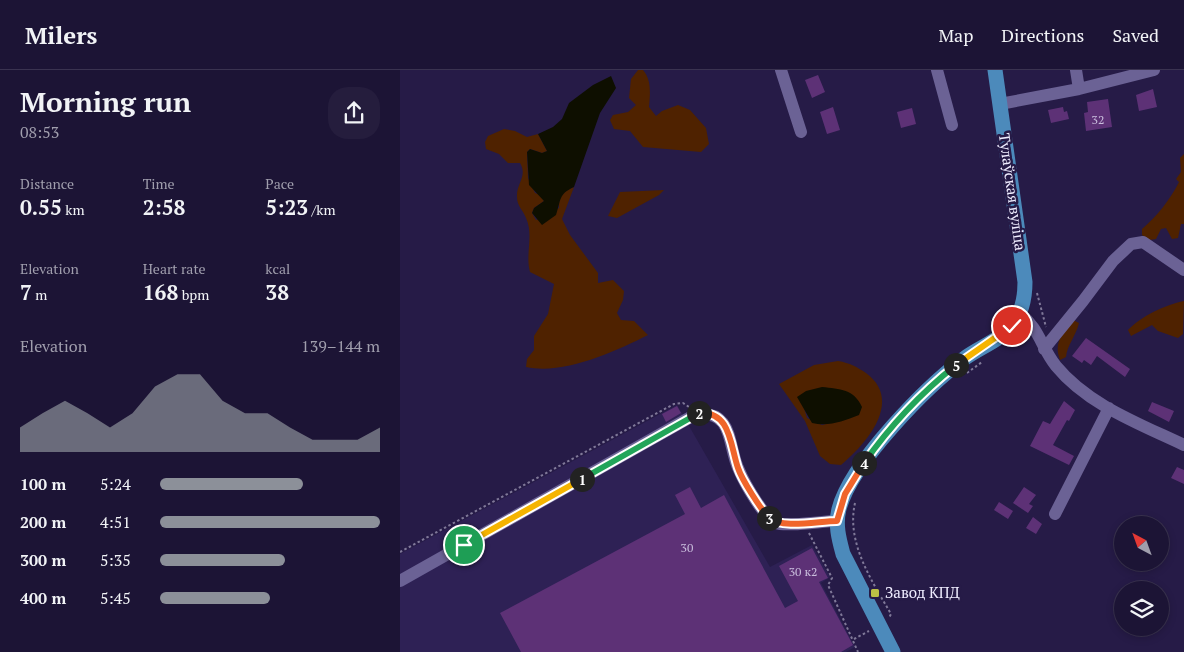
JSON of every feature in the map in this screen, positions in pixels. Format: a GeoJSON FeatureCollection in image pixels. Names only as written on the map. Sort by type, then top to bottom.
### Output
{"type":"FeatureCollection","features":[{"type":"Feature","properties":{"kind":"main road","name":"Тулаўская вуліца"},"geometry":{"type":"LineString","coordinates":[[995,70],[1025,282],[1025,297],[1020,312]]}},
{"type":"Feature","properties":{"kind":"main road"},"geometry":{"type":"LineString","coordinates":[[893,652],[844,554],[838,538],[837,521],[845,494],[871,453],[895,423],[944,375],[966,358],[1005,333],[1012,326],[1020,312]]}},
{"type":"Feature","properties":{"kind":"street"},"geometry":{"type":"LineString","coordinates":[[781,70],[801,132]]}},
{"type":"Feature","properties":{"kind":"street"},"geometry":{"type":"LineString","coordinates":[[937,70],[952,125]]}},
{"type":"Feature","properties":{"kind":"street"},"geometry":{"type":"LineString","coordinates":[[1076,70],[1079,89]]}},
{"type":"Feature","properties":{"kind":"street"},"geometry":{"type":"LineString","coordinates":[[1000,104],[1079,89],[1154,70]]}},
{"type":"Feature","properties":{"kind":"street"},"geometry":{"type":"LineString","coordinates":[[1044,349],[1083,301],[1112,261],[1131,244],[1143,242],[1184,270]]}},
{"type":"Feature","properties":{"kind":"street"},"geometry":{"type":"LineString","coordinates":[[1020,312],[1040,336],[1044,349],[1057,367],[1074,384],[1109,408],[1184,445]]}},
{"type":"Feature","properties":{"kind":"street"},"geometry":{"type":"LineString","coordinates":[[1055,514],[1109,408]]}},
{"type":"Feature","properties":{"kind":"street"},"geometry":{"type":"LineString","coordinates":[[400,581],[698,413],[713,413],[722,420],[729,432],[738,470],[766,514],[774,522],[783,525],[837,521]]}},
{"type":"Feature","properties":{"kind":"path"},"geometry":{"type":"LineString","coordinates":[[1002,348],[1035,337]]}},
{"type":"Feature","properties":{"kind":"path"},"geometry":{"type":"LineString","coordinates":[[966,374],[987,358]]}},
{"type":"Feature","properties":{"kind":"path"},"geometry":{"type":"LineString","coordinates":[[400,552],[674,404],[683,403],[698,413]]}},
{"type":"Feature","properties":{"kind":"path"},"geometry":{"type":"LineString","coordinates":[[856,497],[851,519],[856,543],[870,577],[891,614],[885,623]]}},
{"type":"Feature","properties":{"kind":"path"},"geometry":{"type":"LineString","coordinates":[[809,522],[810,535],[832,578],[828,585],[854,639],[858,652]]}},
{"type":"Feature","properties":{"kind":"path"},"geometry":{"type":"LineString","coordinates":[[854,639],[872,630]]}},
{"type":"Feature","properties":{"kind":"shaded area"},"geometry":{"type":"Polygon","coordinates":[[[638,70],[643,70],[648,78],[650,88],[649,107],[656,116],[662,111],[678,105],[690,110],[706,128],[709,144],[701,152],[643,147],[630,131],[614,129],[610,120],[613,115],[628,112],[636,105],[629,98],[631,79],[638,70]]]}},
{"type":"Feature","properties":{"kind":"shaded area"},"geometry":{"type":"Polygon","coordinates":[[[611,76],[616,88],[600,113],[574,187],[563,195],[556,215],[542,225],[532,213],[534,208],[544,201],[529,185],[527,152],[530,149],[542,153],[547,151],[538,134],[553,127],[562,119],[569,103],[593,85],[611,76]]]}},
{"type":"Feature","properties":{"kind":"shaded area"},"geometry":{"type":"Polygon","coordinates":[[[504,129],[515,131],[527,137],[538,134],[547,151],[542,153],[530,149],[527,152],[528,178],[535,193],[541,195],[544,201],[534,208],[532,213],[536,220],[559,208],[562,195],[574,187],[562,219],[570,235],[598,273],[598,283],[613,280],[624,291],[623,300],[617,313],[621,320],[634,321],[648,335],[604,355],[572,365],[541,369],[526,367],[527,359],[534,350],[534,336],[548,314],[554,284],[530,272],[528,224],[517,200],[517,192],[523,172],[520,163],[508,163],[499,154],[486,149],[485,142],[488,136],[504,129]]]}},
{"type":"Feature","properties":{"kind":"shaded area"},"geometry":{"type":"Polygon","coordinates":[[[1184,154],[1184,224],[1181,224],[1178,238],[1172,239],[1166,228],[1161,229],[1156,239],[1149,240],[1142,235],[1142,229],[1153,219],[1172,195],[1179,182],[1176,179],[1181,172],[1180,158],[1184,154]]]}},
{"type":"Feature","properties":{"kind":"shaded area"},"geometry":{"type":"Polygon","coordinates":[[[664,190],[659,195],[617,218],[608,216],[620,192],[664,190]]]}},
{"type":"Feature","properties":{"kind":"shaded area"},"geometry":{"type":"Polygon","coordinates":[[[1184,301],[1183,334],[1178,338],[1158,331],[1152,325],[1131,336],[1128,330],[1146,316],[1161,308],[1184,301]]]}},
{"type":"Feature","properties":{"kind":"shaded area"},"geometry":{"type":"Polygon","coordinates":[[[1073,320],[1079,323],[1078,328],[1068,348],[1066,357],[1060,360],[1058,343],[1073,320]]]}},
{"type":"Feature","properties":{"kind":"shaded area"},"geometry":{"type":"Polygon","coordinates":[[[838,361],[853,366],[866,373],[877,384],[882,396],[877,422],[870,434],[861,446],[841,465],[830,464],[820,456],[805,421],[779,384],[814,365],[838,361]],[[804,408],[807,418],[822,425],[850,418],[804,408]]]}},
{"type":"Feature","properties":{"kind":"shaded area"},"geometry":{"type":"Polygon","coordinates":[[[822,387],[840,389],[851,393],[862,407],[859,415],[830,424],[812,423],[797,397],[806,391],[822,387]]]}},
{"type":"Feature","properties":{"kind":"shaded area"},"geometry":{"type":"Polygon","coordinates":[[[677,405],[770,567],[812,545],[830,577],[821,583],[855,647],[846,652],[400,652],[400,554],[677,405]]]}},
{"type":"Feature","properties":{"kind":"building"},"geometry":{"type":"Polygon","coordinates":[[[818,75],[825,92],[812,98],[805,80],[818,75]]]}},
{"type":"Feature","properties":{"kind":"building"},"geometry":{"type":"Polygon","coordinates":[[[1153,89],[1157,107],[1139,111],[1136,95],[1153,89]]]}},
{"type":"Feature","properties":{"kind":"building"},"geometry":{"type":"Polygon","coordinates":[[[1108,99],[1112,127],[1086,131],[1084,113],[1088,112],[1087,102],[1108,99]]]}},
{"type":"Feature","properties":{"kind":"building"},"geometry":{"type":"Polygon","coordinates":[[[833,107],[840,130],[827,134],[820,112],[833,107]]]}},
{"type":"Feature","properties":{"kind":"building"},"geometry":{"type":"Polygon","coordinates":[[[1063,107],[1064,112],[1067,111],[1069,119],[1051,123],[1048,110],[1063,107]]]}},
{"type":"Feature","properties":{"kind":"building"},"geometry":{"type":"Polygon","coordinates":[[[912,108],[916,124],[901,128],[897,112],[912,108]]]}},
{"type":"Feature","properties":{"kind":"building"},"geometry":{"type":"Polygon","coordinates":[[[1086,338],[1130,369],[1125,377],[1097,356],[1091,365],[1084,360],[1082,363],[1072,356],[1086,338]]]}},
{"type":"Feature","properties":{"kind":"building"},"geometry":{"type":"Polygon","coordinates":[[[1064,401],[1075,410],[1053,445],[1074,456],[1069,465],[1030,446],[1043,421],[1050,424],[1064,401]]]}},
{"type":"Feature","properties":{"kind":"building"},"geometry":{"type":"Polygon","coordinates":[[[1152,402],[1174,411],[1169,422],[1148,411],[1152,402]]]}},
{"type":"Feature","properties":{"kind":"building"},"geometry":{"type":"Polygon","coordinates":[[[677,406],[681,413],[666,422],[662,414],[677,406]]]}},
{"type":"Feature","properties":{"kind":"building"},"geometry":{"type":"Polygon","coordinates":[[[1177,467],[1184,470],[1184,484],[1171,478],[1177,467]]]}},
{"type":"Feature","properties":{"kind":"building"},"geometry":{"type":"Polygon","coordinates":[[[690,487],[701,508],[724,495],[785,608],[798,601],[779,566],[812,548],[828,578],[819,582],[853,645],[841,652],[521,652],[500,613],[685,514],[675,495],[690,487]]]}},
{"type":"Feature","properties":{"kind":"building"},"geometry":{"type":"Polygon","coordinates":[[[1024,487],[1036,495],[1029,504],[1033,506],[1028,513],[1013,503],[1024,487]]]}},
{"type":"Feature","properties":{"kind":"building"},"geometry":{"type":"Polygon","coordinates":[[[999,502],[1013,511],[1008,519],[994,510],[999,502]]]}},
{"type":"Feature","properties":{"kind":"building"},"geometry":{"type":"Polygon","coordinates":[[[1033,517],[1042,524],[1036,534],[1026,528],[1033,517]]]}},
{"type":"Feature","properties":{"kind":"place","name":"Завод КПД"},"geometry":{"type":"Point","coordinates":[875,593]}},
{"type":"Feature","properties":{"kind":"route"},"geometry":{"type":"LineString","coordinates":[[464,545],[696,414],[704,413],[713,413],[722,420],[729,432],[738,470],[766,514],[774,522],[783,525],[837,521],[839,508],[858,472],[895,423],[944,375],[966,358],[1005,333],[1012,326]]}}]}
